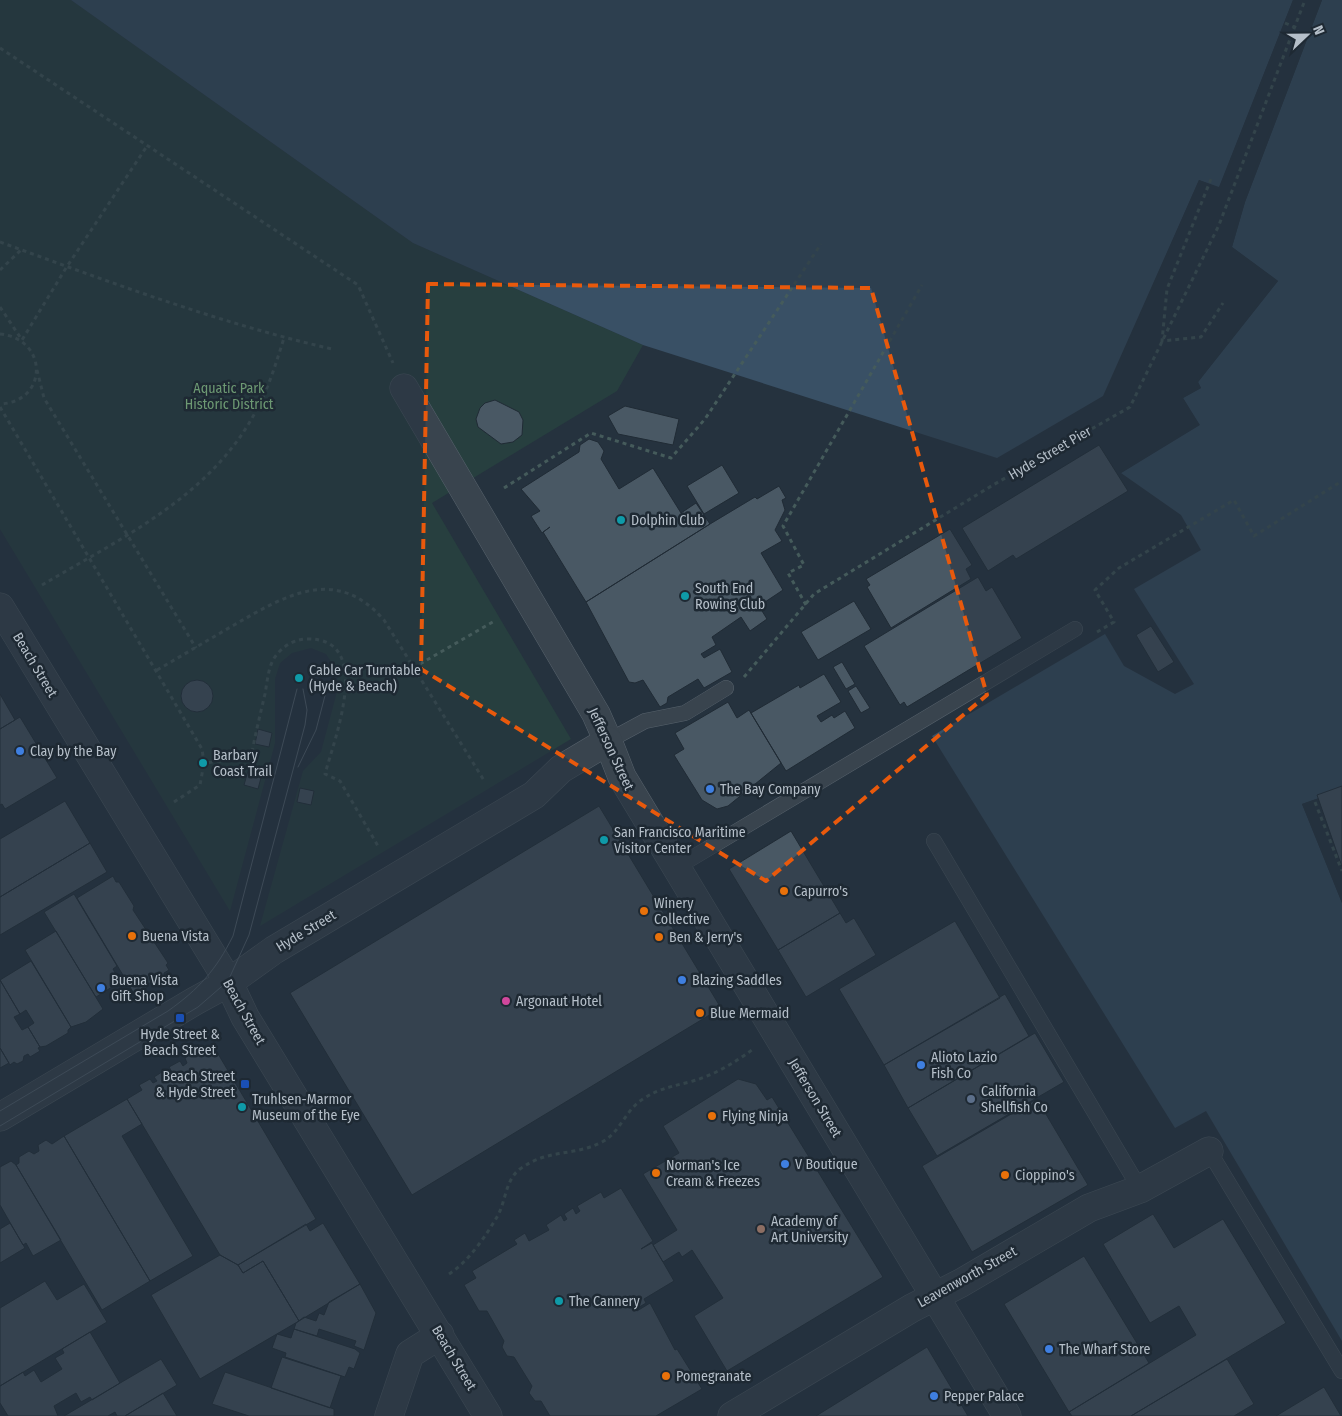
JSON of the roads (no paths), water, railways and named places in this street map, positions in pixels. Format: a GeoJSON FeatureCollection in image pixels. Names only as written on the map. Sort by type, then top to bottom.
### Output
{"type":"FeatureCollection","features":[{"type":"Feature","properties":{"kind":"street","name":"Jefferson Street"},"geometry":{"type":"LineString","coordinates":[[404,388],[596,714],[622,777],[1007,1416]]}},
{"type":"Feature","properties":{"kind":"street","name":"Beach Street"},"geometry":{"type":"LineString","coordinates":[[0,607],[228,983],[245,1017],[488,1416]]}},
{"type":"Feature","properties":{"kind":"street","name":"Hyde Street"},"geometry":{"type":"LineString","coordinates":[[0,1117],[228,983],[274,950],[534,795],[561,769],[608,741]]}},
{"type":"Feature","properties":{"kind":"street","name":"Leavenworth Street"},"geometry":{"type":"LineString","coordinates":[[732,1416],[912,1308],[935,1297],[1089,1208],[1140,1189],[1209,1151]]}},
{"type":"Feature","properties":{"kind":"street"},"geometry":{"type":"LineString","coordinates":[[389,1416],[410,1354],[440,1335]]}},
{"type":"Feature","properties":{"kind":"lane"},"geometry":{"type":"LineString","coordinates":[[677,867],[1075,629]]}},
{"type":"Feature","properties":{"kind":"lane"},"geometry":{"type":"LineString","coordinates":[[608,741],[645,722],[685,713],[726,688]]}},
{"type":"Feature","properties":{"kind":"lane"},"geometry":{"type":"LineString","coordinates":[[934,841],[1140,1189]]}},
{"type":"Feature","properties":{"kind":"lane"},"geometry":{"type":"LineString","coordinates":[[1209,1151],[1342,1371]]}},
{"type":"Feature","properties":{"kind":"water"},"geometry":{"type":"Polygon","coordinates":[[[71,0],[1293,0],[1219,188],[1199,180],[1103,396],[997,458],[643,345],[413,243],[71,0]]]}},
{"type":"Feature","properties":{"kind":"water"},"geometry":{"type":"Polygon","coordinates":[[[1322,0],[1342,0],[1342,790],[1302,804],[1342,903],[1342,1341],[1206,1111],[1175,1128],[932,736],[1105,634],[1124,666],[1175,694],[1194,684],[1134,589],[1201,550],[1181,515],[1121,473],[1199,425],[1183,398],[1201,388],[1198,382],[1278,281],[1232,247],[1245,202],[1322,0]]]}},
{"type":"Feature","properties":{"kind":"tram line"},"geometry":{"type":"LineString","coordinates":[[298,767],[316,730],[327,688]]}},
{"type":"Feature","properties":{"kind":"tram line"},"geometry":{"type":"LineString","coordinates":[[0,1111],[168,1011],[198,987],[213,969],[233,936],[297,689]]}},
{"type":"Feature","properties":{"kind":"tram line"},"geometry":{"type":"LineString","coordinates":[[0,1126],[198,1007],[228,981],[249,935],[305,725],[307,710],[303,689]]}},
{"type":"Feature","properties":{"kind":"place","name":"Dolphin Club"},"geometry":{"type":"Point","coordinates":[621,520]}},
{"type":"Feature","properties":{"kind":"place","name":"South End Rowing Club"},"geometry":{"type":"Point","coordinates":[685,596]}},
{"type":"Feature","properties":{"kind":"place","name":"Cable Car Turntable (Hyde & Beach)"},"geometry":{"type":"Point","coordinates":[299,678]}},
{"type":"Feature","properties":{"kind":"place","name":"Clay by the Bay"},"geometry":{"type":"Point","coordinates":[20,751]}},
{"type":"Feature","properties":{"kind":"place","name":"Barbary Coast Trail"},"geometry":{"type":"Point","coordinates":[203,763]}},
{"type":"Feature","properties":{"kind":"place","name":"The Bay Company"},"geometry":{"type":"Point","coordinates":[710,789]}},
{"type":"Feature","properties":{"kind":"place","name":"San Francisco Maritime Visitor Center"},"geometry":{"type":"Point","coordinates":[604,840]}},
{"type":"Feature","properties":{"kind":"place","name":"Capurro's"},"geometry":{"type":"Point","coordinates":[784,891]}},
{"type":"Feature","properties":{"kind":"place","name":"Winery Collective"},"geometry":{"type":"Point","coordinates":[644,911]}},
{"type":"Feature","properties":{"kind":"place","name":"Buena Vista"},"geometry":{"type":"Point","coordinates":[132,936]}},
{"type":"Feature","properties":{"kind":"place","name":"Ben & Jerry's"},"geometry":{"type":"Point","coordinates":[659,937]}},
{"type":"Feature","properties":{"kind":"place","name":"Blazing Saddles"},"geometry":{"type":"Point","coordinates":[682,980]}},
{"type":"Feature","properties":{"kind":"place","name":"Buena Vista Gift Shop"},"geometry":{"type":"Point","coordinates":[101,988]}},
{"type":"Feature","properties":{"kind":"place","name":"Argonaut Hotel"},"geometry":{"type":"Point","coordinates":[506,1001]}},
{"type":"Feature","properties":{"kind":"place","name":"Blue Mermaid"},"geometry":{"type":"Point","coordinates":[700,1013]}},
{"type":"Feature","properties":{"kind":"place","name":"Hyde Street & Beach Street"},"geometry":{"type":"Point","coordinates":[180,1018]}},
{"type":"Feature","properties":{"kind":"place","name":"Alioto Lazio Fish Co"},"geometry":{"type":"Point","coordinates":[921,1065]}},
{"type":"Feature","properties":{"kind":"place","name":"Beach Street & Hyde Street"},"geometry":{"type":"Point","coordinates":[245,1084]}},
{"type":"Feature","properties":{"kind":"place","name":"California Shellfish Co"},"geometry":{"type":"Point","coordinates":[971,1099]}},
{"type":"Feature","properties":{"kind":"place","name":"Truhlsen-Marmor Museum of the Eye"},"geometry":{"type":"Point","coordinates":[242,1107]}},
{"type":"Feature","properties":{"kind":"place","name":"Flying Ninja"},"geometry":{"type":"Point","coordinates":[712,1116]}},
{"type":"Feature","properties":{"kind":"place","name":"V Boutique"},"geometry":{"type":"Point","coordinates":[785,1164]}},
{"type":"Feature","properties":{"kind":"place","name":"Norman's Ice Cream & Freezes"},"geometry":{"type":"Point","coordinates":[656,1173]}},
{"type":"Feature","properties":{"kind":"place","name":"Cioppino's"},"geometry":{"type":"Point","coordinates":[1005,1175]}},
{"type":"Feature","properties":{"kind":"place","name":"Academy of Art University"},"geometry":{"type":"Point","coordinates":[761,1229]}},
{"type":"Feature","properties":{"kind":"place","name":"The Cannery"},"geometry":{"type":"Point","coordinates":[559,1301]}},
{"type":"Feature","properties":{"kind":"place","name":"The Wharf Store"},"geometry":{"type":"Point","coordinates":[1049,1349]}},
{"type":"Feature","properties":{"kind":"place","name":"Pomegranate"},"geometry":{"type":"Point","coordinates":[666,1376]}},
{"type":"Feature","properties":{"kind":"place","name":"Pepper Palace"},"geometry":{"type":"Point","coordinates":[934,1396]}},
{"type":"Feature","properties":{"kind":"park label","name":"Aquatic Park Historic District"},"geometry":{"type":"Point","coordinates":[229,396]}}]}
